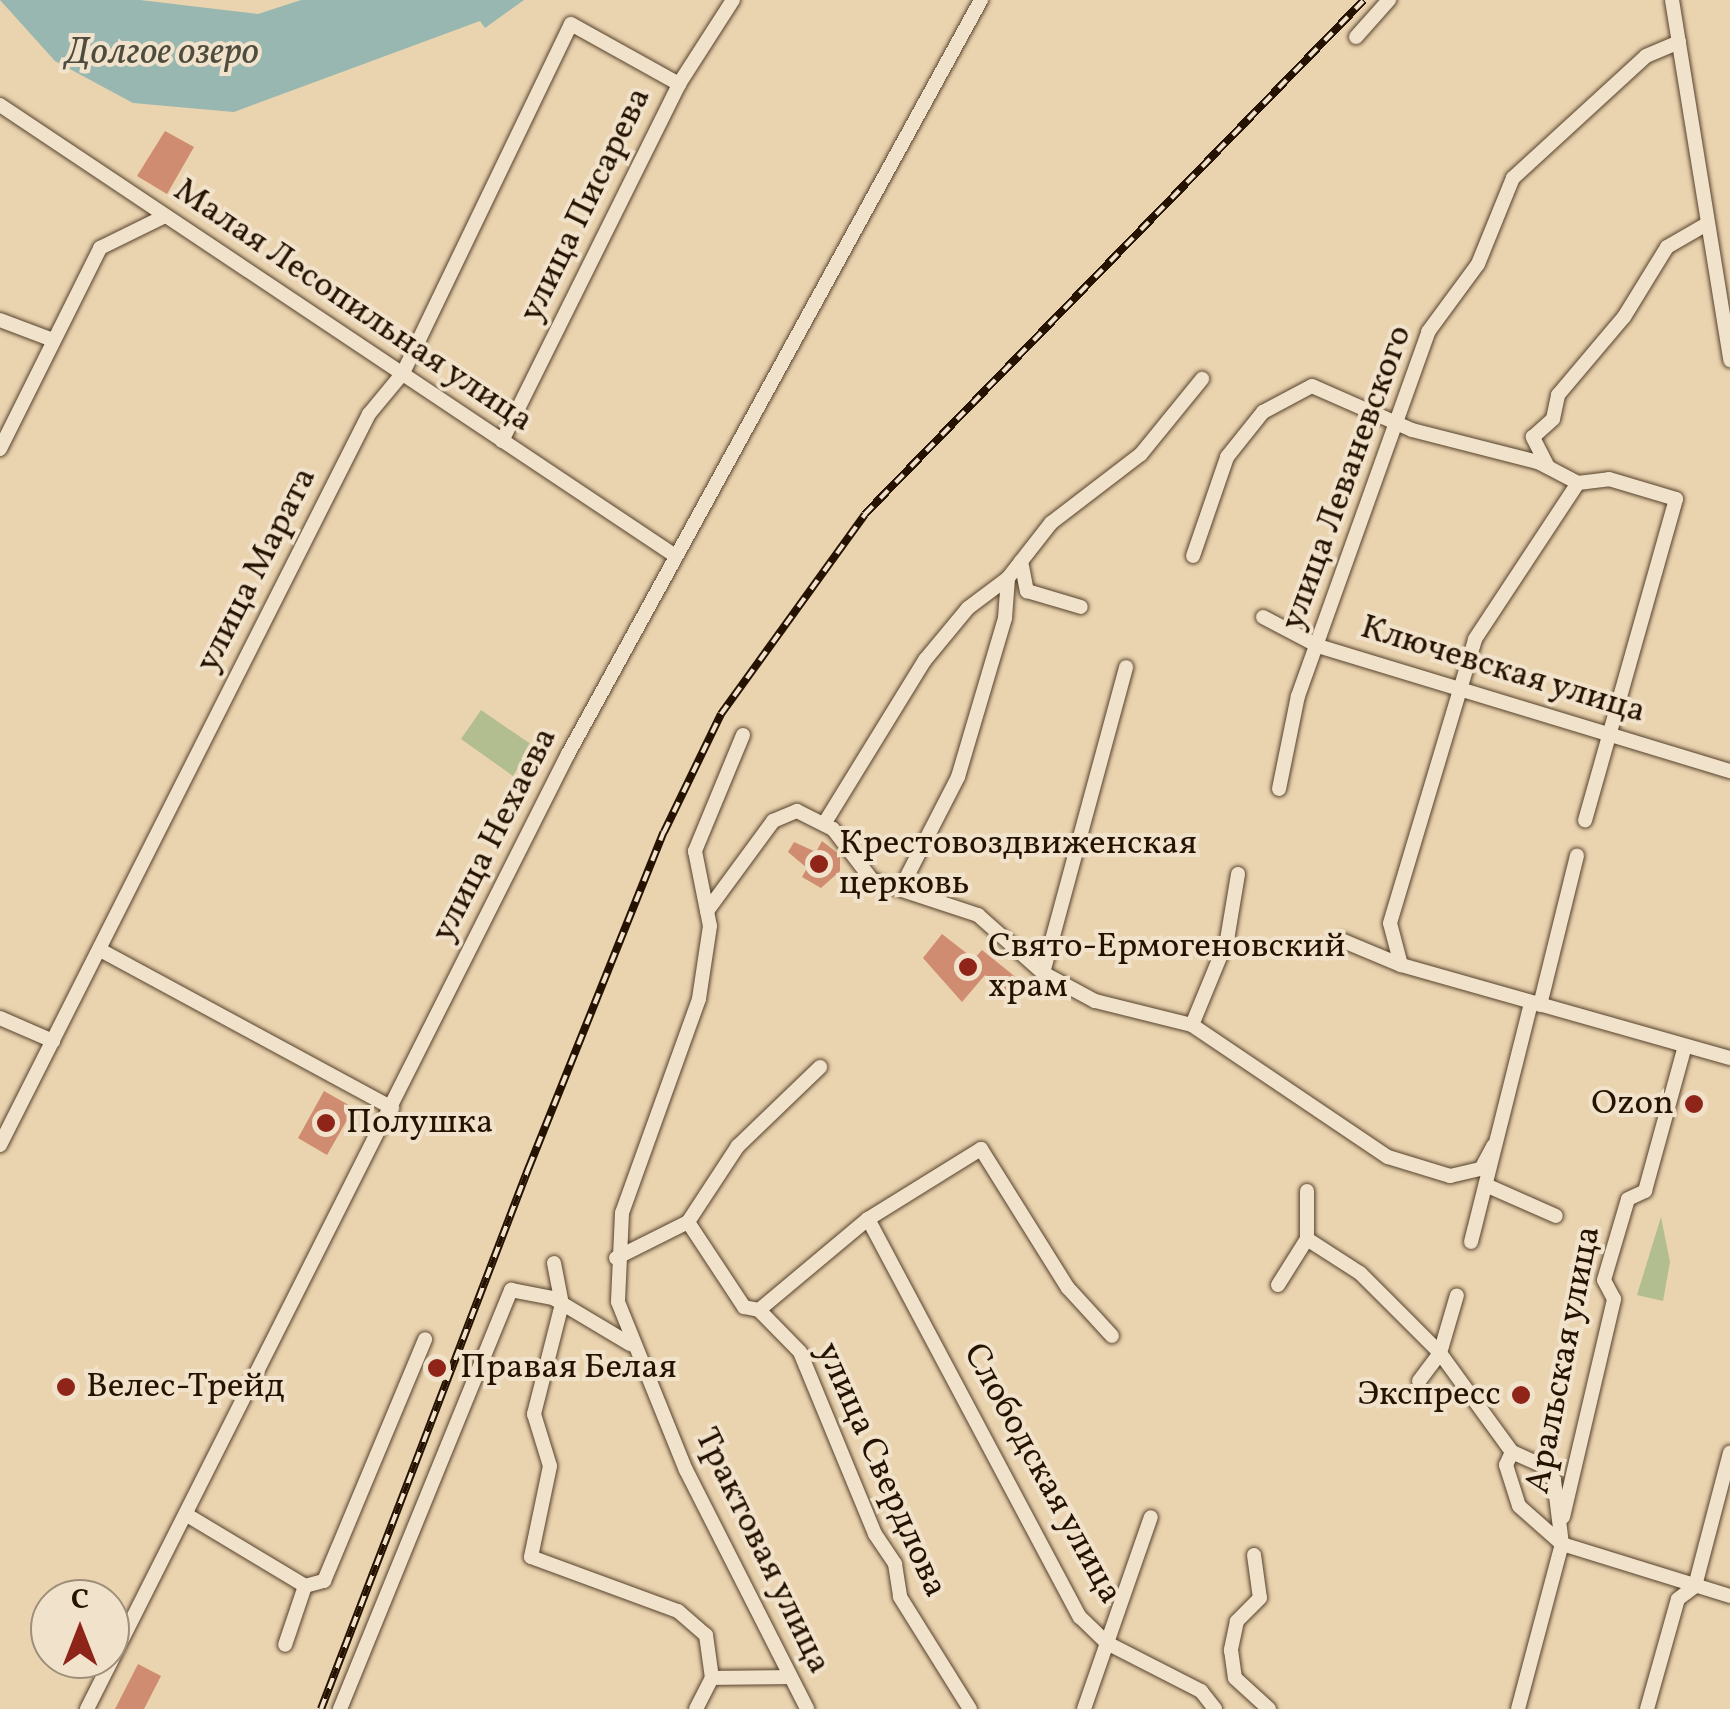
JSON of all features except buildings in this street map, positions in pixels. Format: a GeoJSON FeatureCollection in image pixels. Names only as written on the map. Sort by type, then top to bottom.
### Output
{"type":"FeatureCollection","features":[{"type":"Feature","properties":{"kind":"street","name":"улица Писарева"},"geometry":{"type":"LineString","coordinates":[[502,441],[680,84],[733,0]]}},
{"type":"Feature","properties":{"kind":"street","name":"улица Нехаева"},"geometry":{"type":"LineString","coordinates":[[87,1709],[674,555],[981,0]]}},
{"type":"Feature","properties":{"kind":"street"},"geometry":{"type":"LineString","coordinates":[[1356,37],[1389,0]]}},
{"type":"Feature","properties":{"kind":"street"},"geometry":{"type":"LineString","coordinates":[[1672,0],[1705,225],[1730,360]]}},
{"type":"Feature","properties":{"kind":"street","name":"улица Марата"},"geometry":{"type":"LineString","coordinates":[[0,1146],[102,951],[368,414],[403,374],[571,24],[680,84]]}},
{"type":"Feature","properties":{"kind":"street","name":"улица Леваневского"},"geometry":{"type":"LineString","coordinates":[[1280,789],[1290,721],[1428,332],[1478,264],[1513,178],[1646,56],[1679,42]]}},
{"type":"Feature","properties":{"kind":"street","name":"Малая Лесопильная улица"},"geometry":{"type":"LineString","coordinates":[[0,105],[674,555]]}},
{"type":"Feature","properties":{"kind":"street"},"geometry":{"type":"LineString","coordinates":[[0,448],[100,248],[165,216]]}},
{"type":"Feature","properties":{"kind":"street"},"geometry":{"type":"LineString","coordinates":[[1548,468],[1533,437],[1552,419],[1558,395],[1624,317],[1667,247],[1705,225]]}},
{"type":"Feature","properties":{"kind":"street"},"geometry":{"type":"LineString","coordinates":[[0,320],[54,340]]}},
{"type":"Feature","properties":{"kind":"street"},"geometry":{"type":"LineString","coordinates":[[824,824],[925,660],[968,608],[1008,578],[1051,523],[1142,454],[1202,380]]}},
{"type":"Feature","properties":{"kind":"street"},"geometry":{"type":"LineString","coordinates":[[1193,556],[1228,457],[1263,412],[1312,386],[1394,420],[1548,468],[1578,483],[1609,479],[1676,499],[1607,732],[1586,820]]}},
{"type":"Feature","properties":{"kind":"street"},"geometry":{"type":"LineString","coordinates":[[1400,965],[1390,923],[1456,688],[1474,639],[1578,483]]}},
{"type":"Feature","properties":{"kind":"street"},"geometry":{"type":"LineString","coordinates":[[1021,561],[1027,591],[1082,607]]}},
{"type":"Feature","properties":{"kind":"street"},"geometry":{"type":"LineString","coordinates":[[902,886],[958,777],[1004,618],[1008,578]]}},
{"type":"Feature","properties":{"kind":"street","name":"Ключевская улица"},"geometry":{"type":"LineString","coordinates":[[1264,617],[1318,646],[1730,770]]}},
{"type":"Feature","properties":{"kind":"street"},"geometry":{"type":"LineString","coordinates":[[1044,973],[1126,666]]}},
{"type":"Feature","properties":{"kind":"street","name":"Трактовая улица"},"geometry":{"type":"LineString","coordinates":[[743,735],[696,851],[707,912],[688,1042],[622,1213],[616,1258],[630,1344],[807,1709]]}},
{"type":"Feature","properties":{"kind":"street"},"geometry":{"type":"LineString","coordinates":[[707,912],[773,821],[797,811],[824,824],[861,857],[872,880],[902,886],[978,915],[1044,973],[1095,1002],[1192,1025],[1388,1157],[1450,1176],[1481,1169],[1494,1146]]}},
{"type":"Feature","properties":{"kind":"street"},"geometry":{"type":"LineString","coordinates":[[1471,1242],[1488,1186],[1494,1146],[1576,856]]}},
{"type":"Feature","properties":{"kind":"street"},"geometry":{"type":"LineString","coordinates":[[1192,1025],[1227,940],[1238,874]]}},
{"type":"Feature","properties":{"kind":"street"},"geometry":{"type":"LineString","coordinates":[[1341,940],[1400,965],[1730,1058]]}},
{"type":"Feature","properties":{"kind":"street"},"geometry":{"type":"LineString","coordinates":[[102,951],[392,1108]]}},
{"type":"Feature","properties":{"kind":"street"},"geometry":{"type":"LineString","coordinates":[[0,1018],[53,1041]]}},
{"type":"Feature","properties":{"kind":"street","name":"Аральская улица"},"geometry":{"type":"LineString","coordinates":[[1518,1709],[1562,1544],[1562,1522],[1614,1299],[1604,1280],[1628,1199],[1645,1192],[1685,1046]]}},
{"type":"Feature","properties":{"kind":"street"},"geometry":{"type":"LineString","coordinates":[[616,1258],[688,1222],[738,1146],[820,1067]]}},
{"type":"Feature","properties":{"kind":"street"},"geometry":{"type":"LineString","coordinates":[[759,1310],[868,1219],[981,1149],[1068,1288],[1112,1336]]}},
{"type":"Feature","properties":{"kind":"street"},"geometry":{"type":"LineString","coordinates":[[1488,1186],[1556,1216]]}},
{"type":"Feature","properties":{"kind":"street"},"geometry":{"type":"LineString","coordinates":[[1278,1286],[1306,1239],[1307,1191]]}},
{"type":"Feature","properties":{"kind":"street","name":"Слободская улица"},"geometry":{"type":"LineString","coordinates":[[868,1219],[1080,1617],[1108,1643],[1201,1692],[1215,1709]]}},
{"type":"Feature","properties":{"kind":"street","name":"улица Свердлова"},"geometry":{"type":"LineString","coordinates":[[688,1222],[744,1307],[759,1310],[800,1352],[875,1534],[896,1564],[900,1597],[970,1709]]}},
{"type":"Feature","properties":{"kind":"street"},"geometry":{"type":"LineString","coordinates":[[1306,1239],[1360,1273],[1440,1353],[1512,1452],[1543,1466],[1554,1480],[1562,1522]]}},
{"type":"Feature","properties":{"kind":"street"},"geometry":{"type":"LineString","coordinates":[[554,1263],[562,1304],[534,1414],[550,1466],[531,1557],[678,1612],[706,1635],[712,1678],[696,1709]]}},
{"type":"Feature","properties":{"kind":"street"},"geometry":{"type":"LineString","coordinates":[[340,1709],[511,1290],[562,1304],[630,1344]]}},
{"type":"Feature","properties":{"kind":"street"},"geometry":{"type":"LineString","coordinates":[[1418,1381],[1440,1353],[1456,1295]]}},
{"type":"Feature","properties":{"kind":"street"},"geometry":{"type":"LineString","coordinates":[[187,1515],[305,1586],[324,1580],[425,1339]]}},
{"type":"Feature","properties":{"kind":"street"},"geometry":{"type":"LineString","coordinates":[[1512,1452],[1506,1465],[1519,1506],[1562,1544],[1730,1596]]}},
{"type":"Feature","properties":{"kind":"street"},"geometry":{"type":"LineString","coordinates":[[1646,1709],[1678,1599],[1695,1586],[1730,1453]]}},
{"type":"Feature","properties":{"kind":"street"},"geometry":{"type":"LineString","coordinates":[[1084,1709],[1151,1517]]}},
{"type":"Feature","properties":{"kind":"street"},"geometry":{"type":"LineString","coordinates":[[1254,1555],[1260,1598],[1237,1621],[1235,1678],[1269,1709]]}},
{"type":"Feature","properties":{"kind":"street"},"geometry":{"type":"LineString","coordinates":[[285,1646],[305,1586]]}},
{"type":"Feature","properties":{"kind":"street"},"geometry":{"type":"LineString","coordinates":[[712,1678],[789,1677]]}},
{"type":"Feature","properties":{"kind":"street"},"geometry":{"type":"LineString","coordinates":[[1215,1709],[1224,1709]]}},
{"type":"Feature","properties":{"kind":"green space"},"geometry":{"type":"Polygon","coordinates":[[[481,710],[532,745],[513,776],[461,739],[481,710]]]}},
{"type":"Feature","properties":{"kind":"green space"},"geometry":{"type":"Polygon","coordinates":[[[1661,1217],[1670,1262],[1663,1301],[1637,1295],[1661,1217]]]}},
{"type":"Feature","properties":{"kind":"water","name":"Долгое озеро"},"geometry":{"type":"Polygon","coordinates":[[[0,0],[140,0],[258,14],[301,0],[524,0],[485,28],[480,21],[234,112],[133,103],[55,61],[0,0]]]}},
{"type":"Feature","properties":{"kind":"railway"},"geometry":{"type":"LineString","coordinates":[[321,1709],[529,1167],[664,832],[721,714],[865,514],[1364,0]]}},
{"type":"Feature","properties":{"kind":"place","name":"Крестовоздвиженская церковь"},"geometry":{"type":"Point","coordinates":[819,864]}},
{"type":"Feature","properties":{"kind":"place","name":"Свято-Ермогеновский храм"},"geometry":{"type":"Point","coordinates":[968,967]}},
{"type":"Feature","properties":{"kind":"place","name":"Ozon"},"geometry":{"type":"Point","coordinates":[1694,1104]}},
{"type":"Feature","properties":{"kind":"place","name":"Полушка"},"geometry":{"type":"Point","coordinates":[326,1123]}},
{"type":"Feature","properties":{"kind":"place","name":"Правая Белая"},"geometry":{"type":"Point","coordinates":[437,1368]}},
{"type":"Feature","properties":{"kind":"place","name":"Велес-Трейд"},"geometry":{"type":"Point","coordinates":[66,1387]}},
{"type":"Feature","properties":{"kind":"place","name":"Экспресс"},"geometry":{"type":"Point","coordinates":[1521,1395]}}]}
